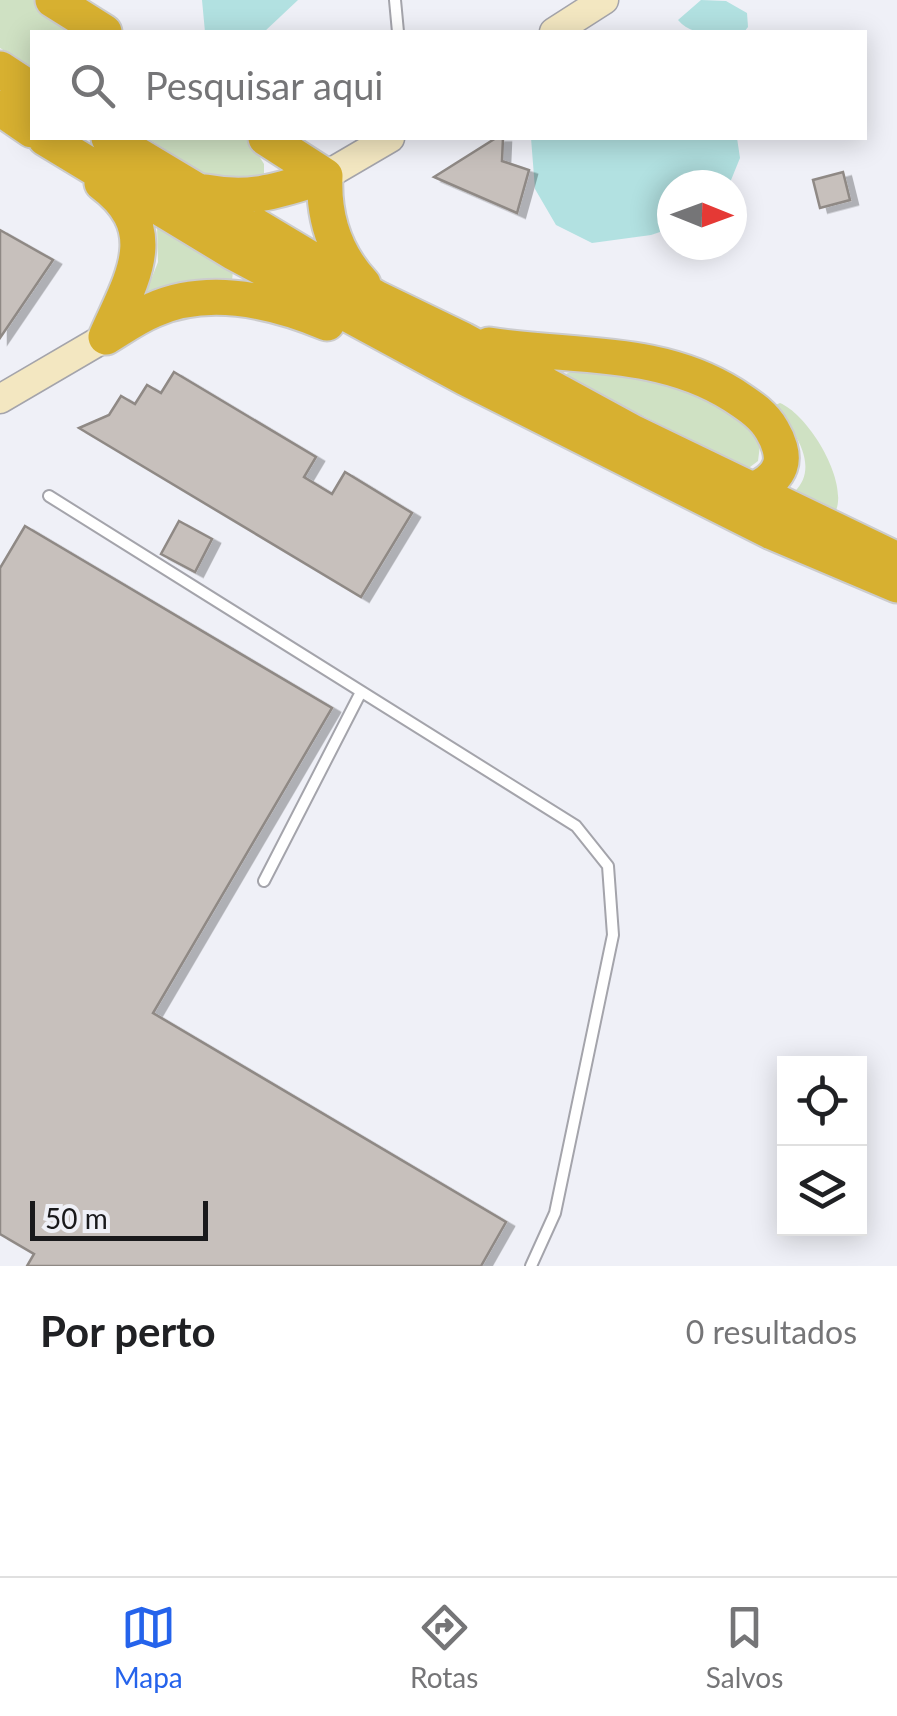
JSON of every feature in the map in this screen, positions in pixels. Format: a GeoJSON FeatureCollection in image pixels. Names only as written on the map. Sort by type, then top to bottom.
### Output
{"type":"FeatureCollection","features":[{"type":"Feature","properties":{"kind":"highway"},"geometry":{"type":"LineString","coordinates":[[53,0],[101,30]]}},
{"type":"Feature","properties":{"kind":"highway"},"geometry":{"type":"LineString","coordinates":[[0,70],[29,122]]}},
{"type":"Feature","properties":{"kind":"highway"},"geometry":{"type":"LineString","coordinates":[[51,140],[114,192],[135,224],[140,253],[137,268],[106,337]]}},
{"type":"Feature","properties":{"kind":"highway"},"geometry":{"type":"LineString","coordinates":[[57,140],[233,252],[423,354],[772,532],[897,586]]}},
{"type":"Feature","properties":{"kind":"highway"},"geometry":{"type":"LineString","coordinates":[[112,140],[376,298],[634,433],[897,560]]}},
{"type":"Feature","properties":{"kind":"highway"},"geometry":{"type":"LineString","coordinates":[[269,140],[325,176]]}},
{"type":"Feature","properties":{"kind":"highway"},"geometry":{"type":"LineString","coordinates":[[193,190],[234,198],[259,196],[325,176]]}},
{"type":"Feature","properties":{"kind":"highway"},"geometry":{"type":"LineString","coordinates":[[325,176],[327,222],[338,251],[376,298]]}},
{"type":"Feature","properties":{"kind":"highway"},"geometry":{"type":"LineString","coordinates":[[106,337],[154,309],[213,298],[288,307],[372,341],[423,354]]}},
{"type":"Feature","properties":{"kind":"highway"},"geometry":{"type":"LineString","coordinates":[[462,340],[531,352],[629,358],[696,374],[750,406],[766,420],[777,438],[782,464],[774,476],[754,491],[738,496],[668,480]]}},
{"type":"Feature","properties":{"kind":"main road"},"geometry":{"type":"LineString","coordinates":[[557,30],[604,0]]}},
{"type":"Feature","properties":{"kind":"main road"},"geometry":{"type":"LineString","coordinates":[[325,176],[387,140]]}},
{"type":"Feature","properties":{"kind":"main road"},"geometry":{"type":"LineString","coordinates":[[0,399],[106,337]]}},
{"type":"Feature","properties":{"kind":"lane"},"geometry":{"type":"LineString","coordinates":[[395,0],[398,30]]}},
{"type":"Feature","properties":{"kind":"lane"},"geometry":{"type":"LineString","coordinates":[[49,496],[576,826],[608,866],[614,935],[555,1213],[531,1266]]}},
{"type":"Feature","properties":{"kind":"lane"},"geometry":{"type":"LineString","coordinates":[[264,881],[361,692]]}},
{"type":"Feature","properties":{"kind":"green space"},"geometry":{"type":"Polygon","coordinates":[[[0,0],[35,0],[83,30],[30,30],[30,67],[0,48],[0,0]]]}},
{"type":"Feature","properties":{"kind":"green space"},"geometry":{"type":"Polygon","coordinates":[[[150,140],[249,140],[264,164],[264,179],[214,180],[150,140]]]}},
{"type":"Feature","properties":{"kind":"green space"},"geometry":{"type":"Polygon","coordinates":[[[157,224],[233,271],[232,281],[145,295],[158,262],[157,224]]]}},
{"type":"Feature","properties":{"kind":"green space"},"geometry":{"type":"Polygon","coordinates":[[[572,371],[658,378],[727,405],[761,437],[758,461],[744,467],[568,378],[566,374],[572,371]]]}},
{"type":"Feature","properties":{"kind":"green space"},"geometry":{"type":"Polygon","coordinates":[[[780,403],[803,421],[824,451],[837,485],[835,513],[794,492],[802,482],[805,459],[795,436],[773,406],[780,403]]]}},
{"type":"Feature","properties":{"kind":"water"},"geometry":{"type":"Polygon","coordinates":[[[202,0],[298,0],[266,30],[205,30],[202,0]]]}},
{"type":"Feature","properties":{"kind":"water"},"geometry":{"type":"Polygon","coordinates":[[[701,0],[726,1],[747,13],[748,27],[692,30],[678,20],[701,0]]]}},
{"type":"Feature","properties":{"kind":"water"},"geometry":{"type":"Polygon","coordinates":[[[531,140],[737,140],[740,158],[735,170],[657,170],[657,233],[592,243],[556,225],[535,189],[531,140]]]}},
{"type":"Feature","properties":{"kind":"building"},"geometry":{"type":"Polygon","coordinates":[[[493,140],[503,140],[502,161],[529,170],[517,213],[434,177],[493,140]]]}},
{"type":"Feature","properties":{"kind":"building"},"geometry":{"type":"Polygon","coordinates":[[[843,172],[850,200],[820,208],[813,180],[843,172]]]}},
{"type":"Feature","properties":{"kind":"building"},"geometry":{"type":"Polygon","coordinates":[[[0,230],[53,260],[0,338],[0,230]]]}},
{"type":"Feature","properties":{"kind":"building"},"geometry":{"type":"Polygon","coordinates":[[[174,372],[316,457],[304,477],[332,494],[345,472],[412,513],[361,597],[79,428],[109,415],[121,396],[135,404],[147,385],[161,393],[174,372]]]}},
{"type":"Feature","properties":{"kind":"building"},"geometry":{"type":"Polygon","coordinates":[[[179,521],[212,539],[195,572],[161,554],[179,521]]]}},
{"type":"Feature","properties":{"kind":"building"},"geometry":{"type":"Polygon","coordinates":[[[25,526],[332,708],[153,1013],[506,1222],[481,1266],[27,1266],[34,1254],[0,1234],[0,568],[25,526]]]}}]}
